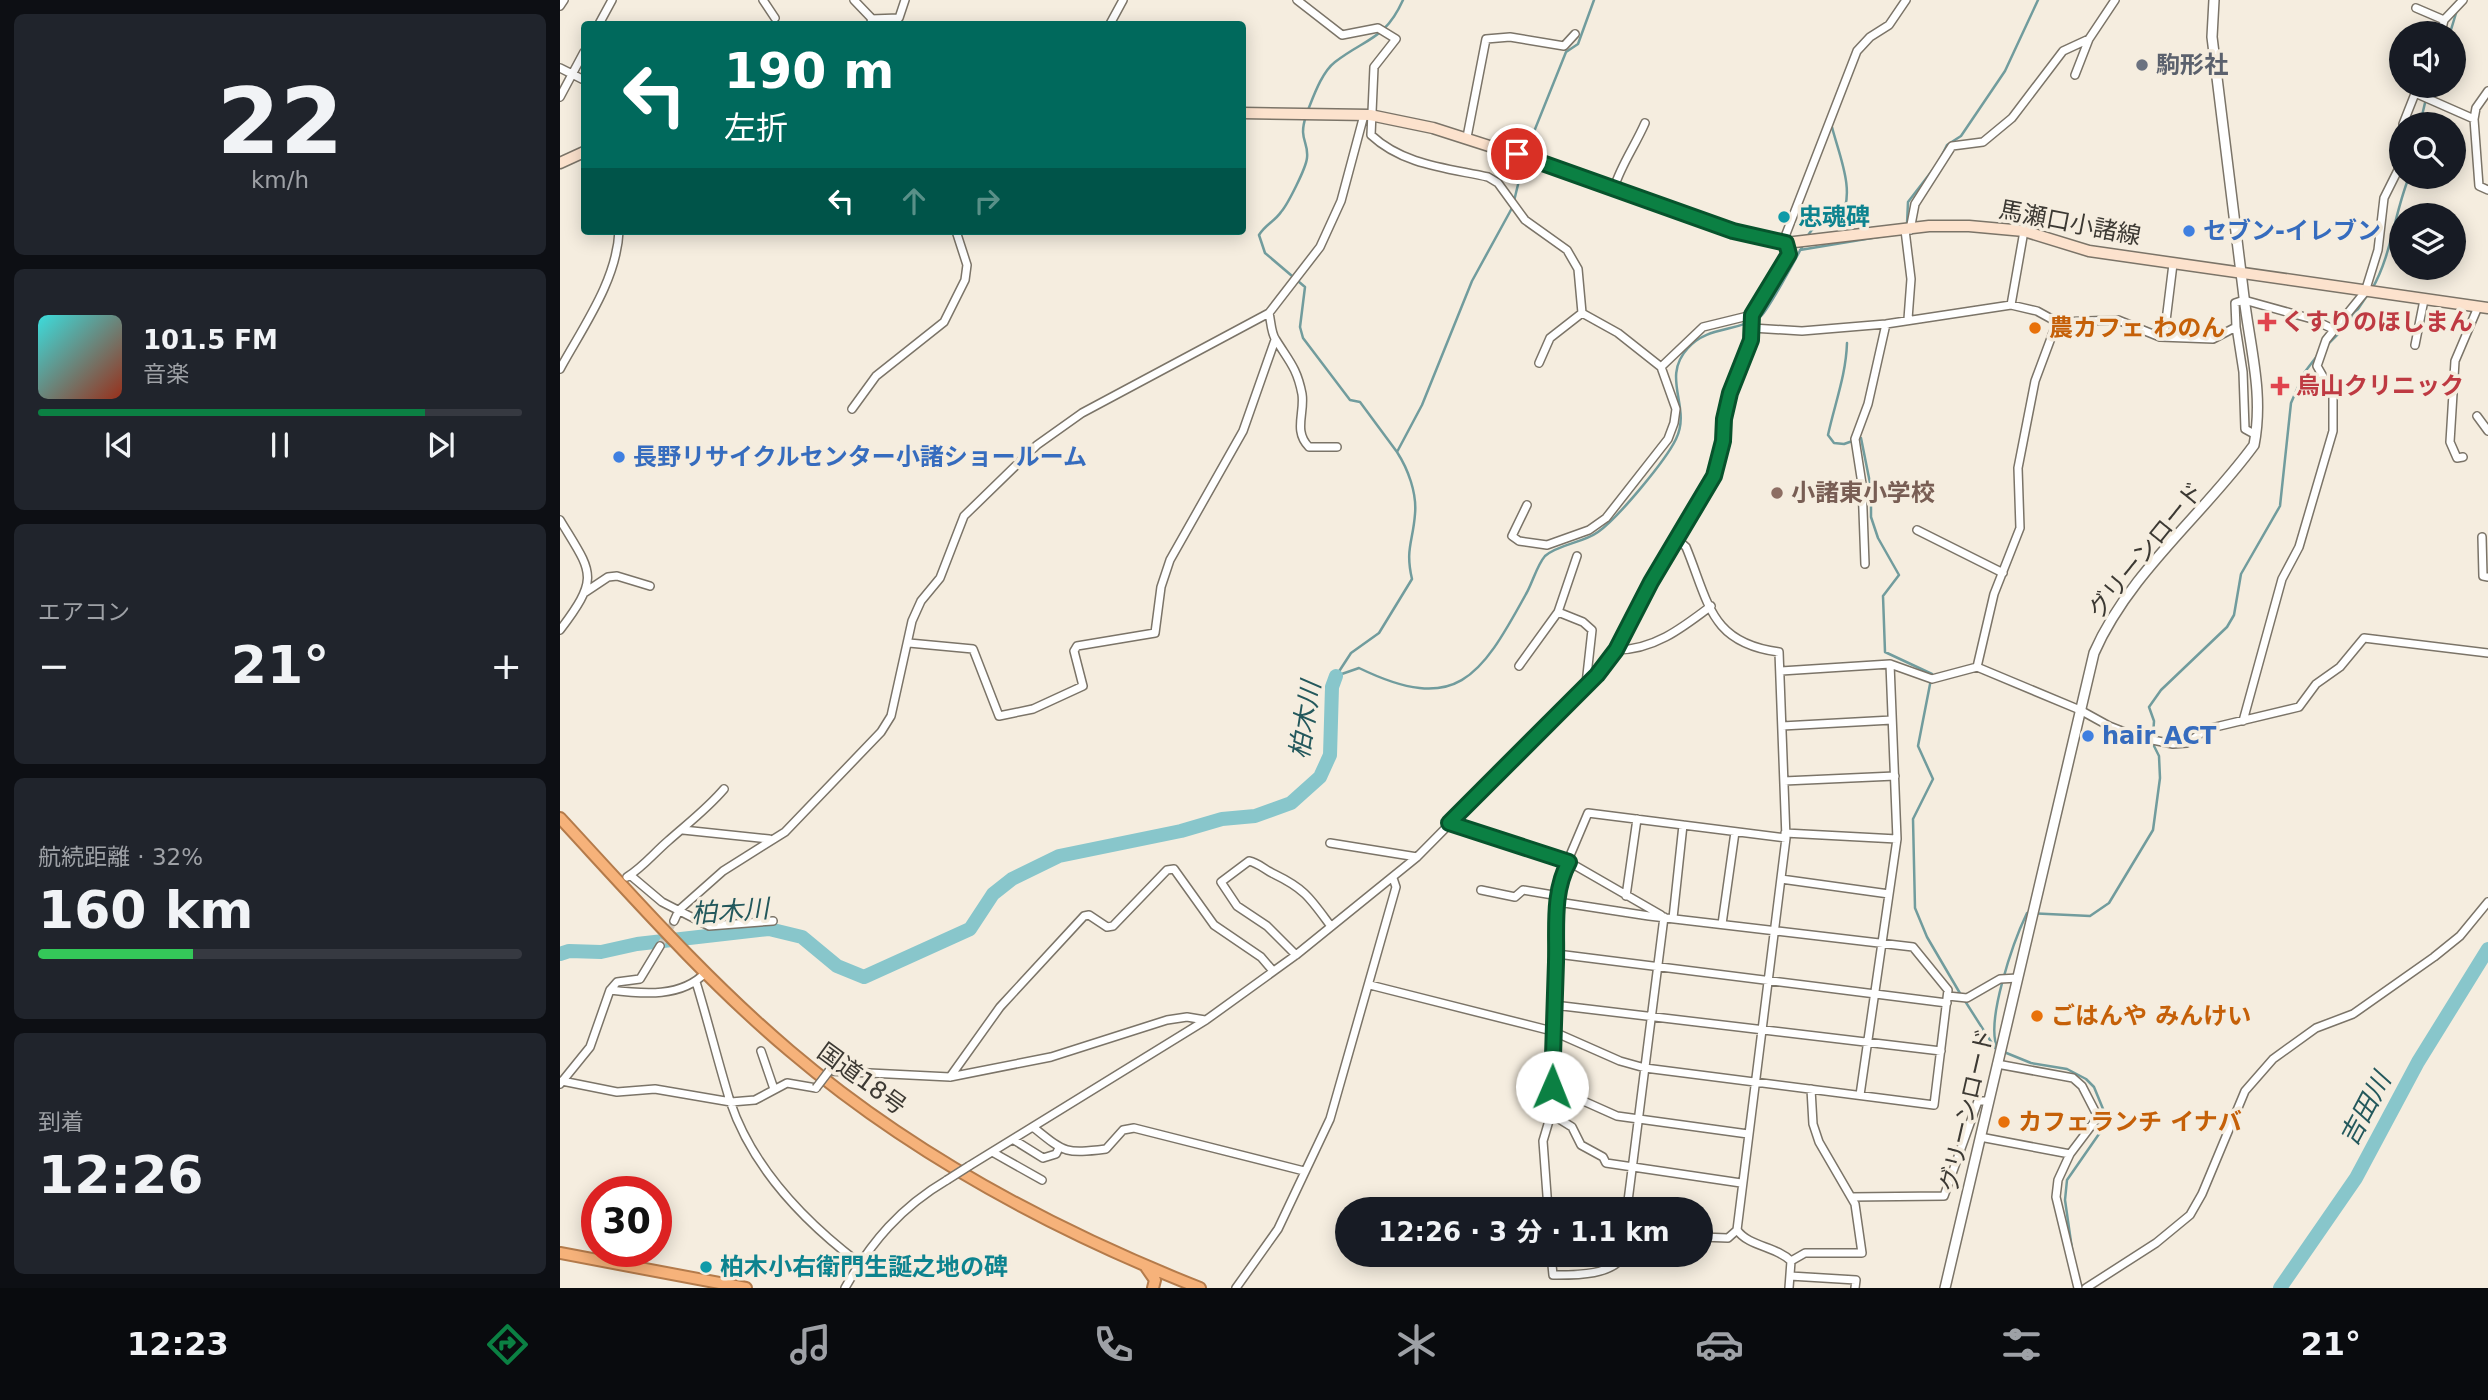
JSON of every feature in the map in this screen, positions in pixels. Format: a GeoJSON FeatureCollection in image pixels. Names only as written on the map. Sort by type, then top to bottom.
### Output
{"type":"FeatureCollection","features":[{"type":"Feature","properties":{"kind":"highway","name":"国道18号"},"geometry":{"type":"LineString","coordinates":[[560,818],[731,999],[820,1075],[948,1166],[1051,1222],[1146,1267],[1200,1288]]}},
{"type":"Feature","properties":{"kind":"highway"},"geometry":{"type":"LineString","coordinates":[[560,1253],[720,1286],[746,1288]]}},
{"type":"Feature","properties":{"kind":"highway"},"geometry":{"type":"LineString","coordinates":[[1146,1267],[1155,1280],[1153,1288]]}},
{"type":"Feature","properties":{"kind":"main road","name":"馬瀬口小諸線"},"geometry":{"type":"LineString","coordinates":[[1246,113],[1367,115],[1468,137],[1733,231],[1786,243],[1969,226],[2024,231],[2089,251],[2485,307]]}},
{"type":"Feature","properties":{"kind":"main road"},"geometry":{"type":"LineString","coordinates":[[560,163],[581,153]]}},
{"type":"Feature","properties":{"kind":"street"},"geometry":{"type":"LineString","coordinates":[[560,6],[564,0]]}},
{"type":"Feature","properties":{"kind":"street"},"geometry":{"type":"LineString","coordinates":[[601,21],[612,0]]}},
{"type":"Feature","properties":{"kind":"street"},"geometry":{"type":"LineString","coordinates":[[763,0],[775,18]]}},
{"type":"Feature","properties":{"kind":"street"},"geometry":{"type":"LineString","coordinates":[[854,0],[873,21]]}},
{"type":"Feature","properties":{"kind":"street"},"geometry":{"type":"LineString","coordinates":[[880,21],[900,18],[905,0]]}},
{"type":"Feature","properties":{"kind":"street"},"geometry":{"type":"LineString","coordinates":[[1112,21],[1123,0]]}},
{"type":"Feature","properties":{"kind":"street"},"geometry":{"type":"LineString","coordinates":[[674,921],[679,910],[723,871],[771,838],[785,832],[881,732],[891,716],[912,621],[921,601],[940,578],[964,516],[1009,470],[1082,413],[1269,313],[1320,247],[1341,201],[1367,115],[1374,66],[1396,38],[1378,28],[1342,35],[1297,0]]}},
{"type":"Feature","properties":{"kind":"street"},"geometry":{"type":"LineString","coordinates":[[845,1288],[883,1229],[908,1207],[947,1180],[1206,1020],[1296,955],[1393,877],[1417,857],[1616,650],[1718,465],[1730,393],[1747,355],[1752,315],[1785,266],[1789,254],[1786,234],[1810,166],[1857,51],[1870,37],[1889,25],[1906,0]]}},
{"type":"Feature","properties":{"kind":"street"},"geometry":{"type":"LineString","coordinates":[[2075,75],[2089,39],[2115,0]]}},
{"type":"Feature","properties":{"kind":"street","name":"グリーンロード"},"geometry":{"type":"LineString","coordinates":[[1945,1288],[2094,653],[2105,629],[2126,597],[2254,445],[2259,417],[2258,378],[2244,300],[2213,37],[2214,0]]}},
{"type":"Feature","properties":{"kind":"street"},"geometry":{"type":"LineString","coordinates":[[2416,8],[2444,20],[2463,0]]}},
{"type":"Feature","properties":{"kind":"street"},"geometry":{"type":"LineString","coordinates":[[1468,137],[1486,40],[1510,37],[1564,46],[1575,34]]}},
{"type":"Feature","properties":{"kind":"street"},"geometry":{"type":"LineString","coordinates":[[1908,319],[1911,279],[1908,230],[1915,204],[1952,146],[1983,142],[2012,118],[2063,51],[2089,39]]}},
{"type":"Feature","properties":{"kind":"street"},"geometry":{"type":"LineString","coordinates":[[560,97],[581,58]]}},
{"type":"Feature","properties":{"kind":"street"},"geometry":{"type":"LineString","coordinates":[[560,68],[581,79]]}},
{"type":"Feature","properties":{"kind":"street"},"geometry":{"type":"LineString","coordinates":[[2488,91],[2476,108],[2474,119],[2479,186],[2488,190]]}},
{"type":"Feature","properties":{"kind":"street"},"geometry":{"type":"LineString","coordinates":[[2434,98],[2474,119]]}},
{"type":"Feature","properties":{"kind":"street"},"geometry":{"type":"LineString","coordinates":[[1367,115],[1371,135],[1393,152],[1415,161],[1488,177],[1498,183],[1525,220],[1567,250],[1578,269],[1582,313]]}},
{"type":"Feature","properties":{"kind":"street"},"geometry":{"type":"LineString","coordinates":[[1614,188],[1619,169],[1630,156],[1645,123]]}},
{"type":"Feature","properties":{"kind":"street"},"geometry":{"type":"LineString","coordinates":[[2243,721],[2282,579],[2299,547],[2333,431],[2333,394],[2318,366],[2326,340],[2365,292],[2378,250],[2384,198],[2389,188]]}},
{"type":"Feature","properties":{"kind":"street"},"geometry":{"type":"LineString","coordinates":[[2011,305],[2024,231]]}},
{"type":"Feature","properties":{"kind":"street"},"geometry":{"type":"LineString","coordinates":[[560,369],[611,272],[618,254],[619,235]]}},
{"type":"Feature","properties":{"kind":"street"},"geometry":{"type":"LineString","coordinates":[[852,409],[876,376],[944,322],[966,272],[967,265],[957,235]]}},
{"type":"Feature","properties":{"kind":"street"},"geometry":{"type":"LineString","coordinates":[[2164,337],[2173,264]]}},
{"type":"Feature","properties":{"kind":"street"},"geometry":{"type":"LineString","coordinates":[[2256,435],[2245,429],[2246,409],[2242,400],[2243,372],[2235,303],[2244,300],[2281,309],[2335,330]]}},
{"type":"Feature","properties":{"kind":"street"},"geometry":{"type":"LineString","coordinates":[[2415,345],[2424,300]]}},
{"type":"Feature","properties":{"kind":"street"},"geometry":{"type":"LineString","coordinates":[[1752,328],[1802,331],[1886,324],[2011,305],[2037,312],[2057,322],[2118,320],[2164,337],[2213,339],[2236,327]]}},
{"type":"Feature","properties":{"kind":"street"},"geometry":{"type":"LineString","coordinates":[[2463,457],[2457,458],[2450,442],[2455,361],[2485,307]]}},
{"type":"Feature","properties":{"kind":"street"},"geometry":{"type":"LineString","coordinates":[[909,643],[973,649],[999,716],[1033,709],[1083,686],[1074,651],[1077,646],[1155,634],[1161,587],[1170,559],[1243,431],[1275,340],[1269,313]]}},
{"type":"Feature","properties":{"kind":"street"},"geometry":{"type":"LineString","coordinates":[[1539,363],[1550,338],[1582,313]]}},
{"type":"Feature","properties":{"kind":"street"},"geometry":{"type":"LineString","coordinates":[[1527,505],[1513,530],[1512,536],[1519,541],[1547,545],[1589,530],[1606,518],[1671,431],[1676,409],[1661,368],[1618,333],[1582,313]]}},
{"type":"Feature","properties":{"kind":"street"},"geometry":{"type":"LineString","coordinates":[[1661,368],[1703,327],[1752,315]]}},
{"type":"Feature","properties":{"kind":"street"},"geometry":{"type":"LineString","coordinates":[[1977,667],[1994,594],[2021,528],[2018,468],[2035,381],[2057,322]]}},
{"type":"Feature","properties":{"kind":"street"},"geometry":{"type":"LineString","coordinates":[[1865,564],[1862,484],[1856,439],[1868,404],[1886,324]]}},
{"type":"Feature","properties":{"kind":"street"},"geometry":{"type":"LineString","coordinates":[[1275,340],[1283,347],[1299,379],[1303,400],[1301,432],[1304,442],[1309,447],[1336,447]]}},
{"type":"Feature","properties":{"kind":"street"},"geometry":{"type":"LineString","coordinates":[[2477,415],[2488,431]]}},
{"type":"Feature","properties":{"kind":"street"},"geometry":{"type":"LineString","coordinates":[[560,520],[588,567],[584,593]]}},
{"type":"Feature","properties":{"kind":"street"},"geometry":{"type":"LineString","coordinates":[[1917,530],[2003,573]]}},
{"type":"Feature","properties":{"kind":"street"},"geometry":{"type":"LineString","coordinates":[[2482,537],[2483,576],[2488,577]]}},
{"type":"Feature","properties":{"kind":"street"},"geometry":{"type":"LineString","coordinates":[[1677,539],[1686,547],[1720,627],[1729,637],[1754,647],[1779,652],[1785,836],[1737,1230],[1741,1236],[1780,1251],[1791,1261]]}},
{"type":"Feature","properties":{"kind":"street"},"geometry":{"type":"LineString","coordinates":[[1519,666],[1558,612],[1577,555]]}},
{"type":"Feature","properties":{"kind":"street"},"geometry":{"type":"LineString","coordinates":[[560,630],[584,593],[608,576],[650,586]]}},
{"type":"Feature","properties":{"kind":"street"},"geometry":{"type":"LineString","coordinates":[[1616,650],[1631,650],[1661,640],[1711,606]]}},
{"type":"Feature","properties":{"kind":"street"},"geometry":{"type":"LineString","coordinates":[[1558,612],[1583,622],[1592,630],[1586,684]]}},
{"type":"Feature","properties":{"kind":"street"},"geometry":{"type":"LineString","coordinates":[[1781,671],[1890,664],[1932,679],[1977,667],[2137,737],[2173,744],[2187,743],[2207,729],[2299,707],[2316,684],[2340,667],[2364,638],[2488,653]]}},
{"type":"Feature","properties":{"kind":"street"},"geometry":{"type":"LineString","coordinates":[[1860,1095],[1897,839],[1890,664]]}},
{"type":"Feature","properties":{"kind":"street"},"geometry":{"type":"LineString","coordinates":[[1782,726],[1892,720]]}},
{"type":"Feature","properties":{"kind":"street"},"geometry":{"type":"LineString","coordinates":[[1784,781],[1895,776]]}},
{"type":"Feature","properties":{"kind":"street"},"geometry":{"type":"LineString","coordinates":[[619,882],[652,860],[666,842],[683,830],[724,789]]}},
{"type":"Feature","properties":{"kind":"street"},"geometry":{"type":"LineString","coordinates":[[1547,1197],[1543,1141],[1551,1114],[1556,954],[1554,927],[1563,872],[1588,813],[1735,832],[1897,839]]}},
{"type":"Feature","properties":{"kind":"street"},"geometry":{"type":"LineString","coordinates":[[1626,895],[1637,819]]}},
{"type":"Feature","properties":{"kind":"street"},"geometry":{"type":"LineString","coordinates":[[1449,823],[1569,862],[1664,917]]}},
{"type":"Feature","properties":{"kind":"street"},"geometry":{"type":"LineString","coordinates":[[1673,918],[1683,825]]}},
{"type":"Feature","properties":{"kind":"street"},"geometry":{"type":"LineString","coordinates":[[683,830],[761,840],[771,838]]}},
{"type":"Feature","properties":{"kind":"street"},"geometry":{"type":"LineString","coordinates":[[1722,923],[1735,832]]}},
{"type":"Feature","properties":{"kind":"street"},"geometry":{"type":"LineString","coordinates":[[1331,843],[1417,857]]}},
{"type":"Feature","properties":{"kind":"street"},"geometry":{"type":"LineString","coordinates":[[1296,955],[1267,926],[1237,906],[1221,882],[1249,861],[1258,863],[1270,873],[1296,883],[1331,925]]}},
{"type":"Feature","properties":{"kind":"street"},"geometry":{"type":"LineString","coordinates":[[950,1077],[1000,1007],[1084,916],[1089,915],[1107,927],[1113,926],[1167,870],[1174,869],[1214,925],[1261,957],[1273,971]]}},
{"type":"Feature","properties":{"kind":"street"},"geometry":{"type":"LineString","coordinates":[[630,875],[662,902],[709,926],[773,921]]}},
{"type":"Feature","properties":{"kind":"street"},"geometry":{"type":"LineString","coordinates":[[1236,1288],[1278,1229],[1329,1119],[1370,985],[1396,887],[1393,877]]}},
{"type":"Feature","properties":{"kind":"street"},"geometry":{"type":"LineString","coordinates":[[1781,879],[1889,894]]}},
{"type":"Feature","properties":{"kind":"street"},"geometry":{"type":"LineString","coordinates":[[1370,985],[1552,1031],[1620,1061],[1645,1068],[1934,1105],[1948,990],[1913,947],[1664,917],[1523,890],[1515,897],[1482,890]]}},
{"type":"Feature","properties":{"kind":"street"},"geometry":{"type":"LineString","coordinates":[[2086,1288],[2157,1242],[2190,1215],[2202,1194],[2245,1091],[2273,1059],[2316,1028],[2353,1014],[2434,957],[2460,936],[2488,902]]}},
{"type":"Feature","properties":{"kind":"street"},"geometry":{"type":"LineString","coordinates":[[1628,1197],[1664,917]]}},
{"type":"Feature","properties":{"kind":"street"},"geometry":{"type":"LineString","coordinates":[[660,946],[640,979],[617,982],[610,990],[590,1047],[561,1082],[617,1092],[655,1089],[731,1102],[755,1101],[787,1083],[816,1088],[829,1071],[950,1077],[1051,1057],[1167,1020],[1187,1017],[1206,1020]]}},
{"type":"Feature","properties":{"kind":"street"},"geometry":{"type":"LineString","coordinates":[[1556,954],[1875,994],[1947,999],[1967,998],[2000,979],[2018,978]]}},
{"type":"Feature","properties":{"kind":"street"},"geometry":{"type":"LineString","coordinates":[[610,990],[642,993],[677,989],[696,982],[706,972]]}},
{"type":"Feature","properties":{"kind":"street"},"geometry":{"type":"LineString","coordinates":[[696,982],[731,1102],[772,1177],[811,1225],[859,1263]]}},
{"type":"Feature","properties":{"kind":"street"},"geometry":{"type":"LineString","coordinates":[[1554,1005],[1941,1051]]}},
{"type":"Feature","properties":{"kind":"street"},"geometry":{"type":"LineString","coordinates":[[761,1051],[774,1089]]}},
{"type":"Feature","properties":{"kind":"street"},"geometry":{"type":"LineString","coordinates":[[1997,1064],[2073,1078],[2082,1086],[2098,1116],[2070,1154],[2058,1180],[2056,1197],[2078,1288]]}},
{"type":"Feature","properties":{"kind":"street"},"geometry":{"type":"LineString","coordinates":[[1552,1087],[1617,1116],[1748,1134]]}},
{"type":"Feature","properties":{"kind":"street"},"geometry":{"type":"LineString","coordinates":[[1791,1261],[1805,1253],[1862,1253],[1860,1220],[1852,1197],[1819,1142],[1813,1124],[1811,1088]]}},
{"type":"Feature","properties":{"kind":"street"},"geometry":{"type":"LineString","coordinates":[[1852,1197],[1944,1196],[1978,1101],[1989,1101]]}},
{"type":"Feature","properties":{"kind":"street"},"geometry":{"type":"LineString","coordinates":[[1551,1114],[1572,1127],[1581,1145],[1602,1157],[1606,1163],[1741,1183]]}},
{"type":"Feature","properties":{"kind":"street"},"geometry":{"type":"LineString","coordinates":[[1033,1127],[1059,1148],[1071,1153],[1106,1149],[1122,1130],[1133,1128],[1304,1171]]}},
{"type":"Feature","properties":{"kind":"street"},"geometry":{"type":"LineString","coordinates":[[1980,1138],[2070,1154]]}},
{"type":"Feature","properties":{"kind":"street"},"geometry":{"type":"LineString","coordinates":[[1014,1140],[1043,1158],[1056,1154],[1059,1148]]}},
{"type":"Feature","properties":{"kind":"street"},"geometry":{"type":"LineString","coordinates":[[994,1153],[1042,1180]]}},
{"type":"Feature","properties":{"kind":"street"},"geometry":{"type":"LineString","coordinates":[[1713,1237],[1728,1238],[1737,1230]]}},
{"type":"Feature","properties":{"kind":"street"},"geometry":{"type":"LineString","coordinates":[[1789,1288],[1791,1261]]}},
{"type":"Feature","properties":{"kind":"street"},"geometry":{"type":"LineString","coordinates":[[1552,1267],[1553,1275],[1611,1267]]}},
{"type":"Feature","properties":{"kind":"street"},"geometry":{"type":"LineString","coordinates":[[1790,1276],[1856,1280],[1855,1288]]}},
{"type":"Feature","properties":{"kind":"street"},"geometry":{"type":"LineString","coordinates":[[1818,1278],[1819,1288]]}},
{"type":"Feature","properties":{"kind":"waterway"},"geometry":{"type":"LineString","coordinates":[[1308,110],[1330,66],[1382,31],[1403,0]]}},
{"type":"Feature","properties":{"kind":"waterway","name":"柏木川"},"geometry":{"type":"LineString","coordinates":[[1525,154],[1566,52],[1578,44],[1594,0]]}},
{"type":"Feature","properties":{"kind":"waterway"},"geometry":{"type":"LineString","coordinates":[[1940,159],[1947,145],[1961,136],[2005,71],[2038,0]]}},
{"type":"Feature","properties":{"kind":"waterway"},"geometry":{"type":"LineString","coordinates":[[2454,21],[2457,10]]}},
{"type":"Feature","properties":{"kind":"waterway"},"geometry":{"type":"LineString","coordinates":[[2423,112],[2426,98]]}},
{"type":"Feature","properties":{"kind":"waterway"},"geometry":{"type":"LineString","coordinates":[[1306,116],[1303,135],[1307,158],[1304,170],[1284,208],[1259,235],[1265,253],[1305,287],[1300,327],[1303,338],[1350,400],[1360,402],[1397,452]]}},
{"type":"Feature","properties":{"kind":"waterway"},"geometry":{"type":"LineString","coordinates":[[1806,239],[1812,229],[1840,217],[1845,208],[1847,185],[1832,127]]}},
{"type":"Feature","properties":{"kind":"waterway","name":"柏木川"},"geometry":{"type":"LineString","coordinates":[[1514,201],[1524,160]]}},
{"type":"Feature","properties":{"kind":"waterway"},"geometry":{"type":"LineString","coordinates":[[1907,224],[1908,202],[1935,167]]}},
{"type":"Feature","properties":{"kind":"waterway"},"geometry":{"type":"LineString","coordinates":[[2372,289],[2389,248],[2405,189]]}},
{"type":"Feature","properties":{"kind":"waterway","name":"柏木川"},"geometry":{"type":"LineString","coordinates":[[1336,676],[1351,653],[1379,633],[1412,579],[1409,553],[1415,498],[1405,466],[1397,452],[1422,405],[1472,281],[1512,208]]}},
{"type":"Feature","properties":{"kind":"waterway"},"geometry":{"type":"LineString","coordinates":[[1800,250],[1902,233]]}},
{"type":"Feature","properties":{"kind":"waterway"},"geometry":{"type":"LineString","coordinates":[[1336,676],[1359,668],[1392,682],[1420,688],[1442,687],[1462,680],[1479,667],[1510,623],[1545,556],[1592,536],[1607,525],[1641,488],[1671,448],[1680,427],[1681,416],[1677,370],[1680,359],[1688,348],[1713,332],[1742,325],[1760,317],[1803,245]]}},
{"type":"Feature","properties":{"kind":"waterway"},"geometry":{"type":"LineString","coordinates":[[2326,346],[2348,324],[2368,294]]}},
{"type":"Feature","properties":{"kind":"waterway"},"geometry":{"type":"LineString","coordinates":[[1847,343],[1842,378],[1828,435],[1834,443],[1844,444],[1861,438],[1871,488],[1871,517],[1878,538],[1899,575],[1883,596],[1885,652],[1932,674],[1918,746],[1933,779],[1913,819],[1915,908],[1927,937],[1961,995]]}},
{"type":"Feature","properties":{"kind":"waterway"},"geometry":{"type":"LineString","coordinates":[[2153,737],[2154,721],[2149,707],[2161,690],[2227,627],[2234,615],[2241,574],[2280,506],[2291,403],[2304,373],[2317,356]]}},
{"type":"Feature","properties":{"kind":"waterway","name":"柏木川"},"geometry":{"type":"LineString","coordinates":[[560,954],[569,951],[601,952],[637,944],[769,929],[802,937],[837,966],[864,977],[970,929],[993,894],[1012,879],[1059,856],[1181,831],[1222,819],[1255,816],[1291,803],[1320,777],[1330,755],[1332,687],[1336,676]]}},
{"type":"Feature","properties":{"kind":"waterway"},"geometry":{"type":"LineString","coordinates":[[1998,1049],[1995,1021],[2002,982],[2027,913],[2090,916],[2109,903],[2153,830],[2160,778],[2159,756],[2153,744]]}},
{"type":"Feature","properties":{"kind":"waterway","name":"吉田川"},"geometry":{"type":"LineString","coordinates":[[2280,1288],[2356,1178],[2418,1062],[2488,949]]}},
{"type":"Feature","properties":{"kind":"waterway"},"geometry":{"type":"LineString","coordinates":[[1965,1001],[1995,1048]]}},
{"type":"Feature","properties":{"kind":"waterway"},"geometry":{"type":"LineString","coordinates":[[2004,1052],[2031,1063],[2067,1069],[2086,1079],[2094,1087],[2108,1121],[2067,1180],[2065,1200],[2072,1249]]}},
{"type":"Feature","properties":{"kind":"tunnel"},"geometry":{"type":"LineString","coordinates":[[660,946],[674,921]]}},
{"type":"Feature","properties":{"kind":"place","name":"駒形社"},"geometry":{"type":"Point","coordinates":[2142,65]}},
{"type":"Feature","properties":{"kind":"place","name":"忠魂碑"},"geometry":{"type":"Point","coordinates":[1784,217]}},
{"type":"Feature","properties":{"kind":"place","name":"セブン-イレブン"},"geometry":{"type":"Point","coordinates":[2189,231]}},
{"type":"Feature","properties":{"kind":"place","name":"くすりのほしまん"},"geometry":{"type":"Point","coordinates":[2267,322]}},
{"type":"Feature","properties":{"kind":"place","name":"農カフェ わのん"},"geometry":{"type":"Point","coordinates":[2035,328]}},
{"type":"Feature","properties":{"kind":"place","name":"烏山クリニック"},"geometry":{"type":"Point","coordinates":[2280,386]}},
{"type":"Feature","properties":{"kind":"place","name":"長野リサイクルセンター小諸ショールーム"},"geometry":{"type":"Point","coordinates":[619,457]}},
{"type":"Feature","properties":{"kind":"place","name":"小諸東小学校"},"geometry":{"type":"Point","coordinates":[1777,493]}},
{"type":"Feature","properties":{"kind":"place","name":"hair ACT"},"geometry":{"type":"Point","coordinates":[2088,736]}},
{"type":"Feature","properties":{"kind":"place","name":"ごはんや みんけい"},"geometry":{"type":"Point","coordinates":[2037,1016]}},
{"type":"Feature","properties":{"kind":"place","name":"カフェランチ イナバ"},"geometry":{"type":"Point","coordinates":[2004,1122]}},
{"type":"Feature","properties":{"kind":"place","name":"柏木小右衛門生誕之地の碑"},"geometry":{"type":"Point","coordinates":[706,1267]}},
{"type":"Feature","properties":{"kind":"route"},"geometry":{"type":"LineString","coordinates":[[1517,154],[1733,231],[1786,243],[1789,254],[1785,266],[1752,315],[1751,340],[1730,393],[1724,419],[1723,441],[1714,476],[1651,582],[1616,650],[1597,675],[1449,823],[1482,836],[1569,862],[1563,872],[1554,927],[1556,954],[1552,1087]]}}]}
